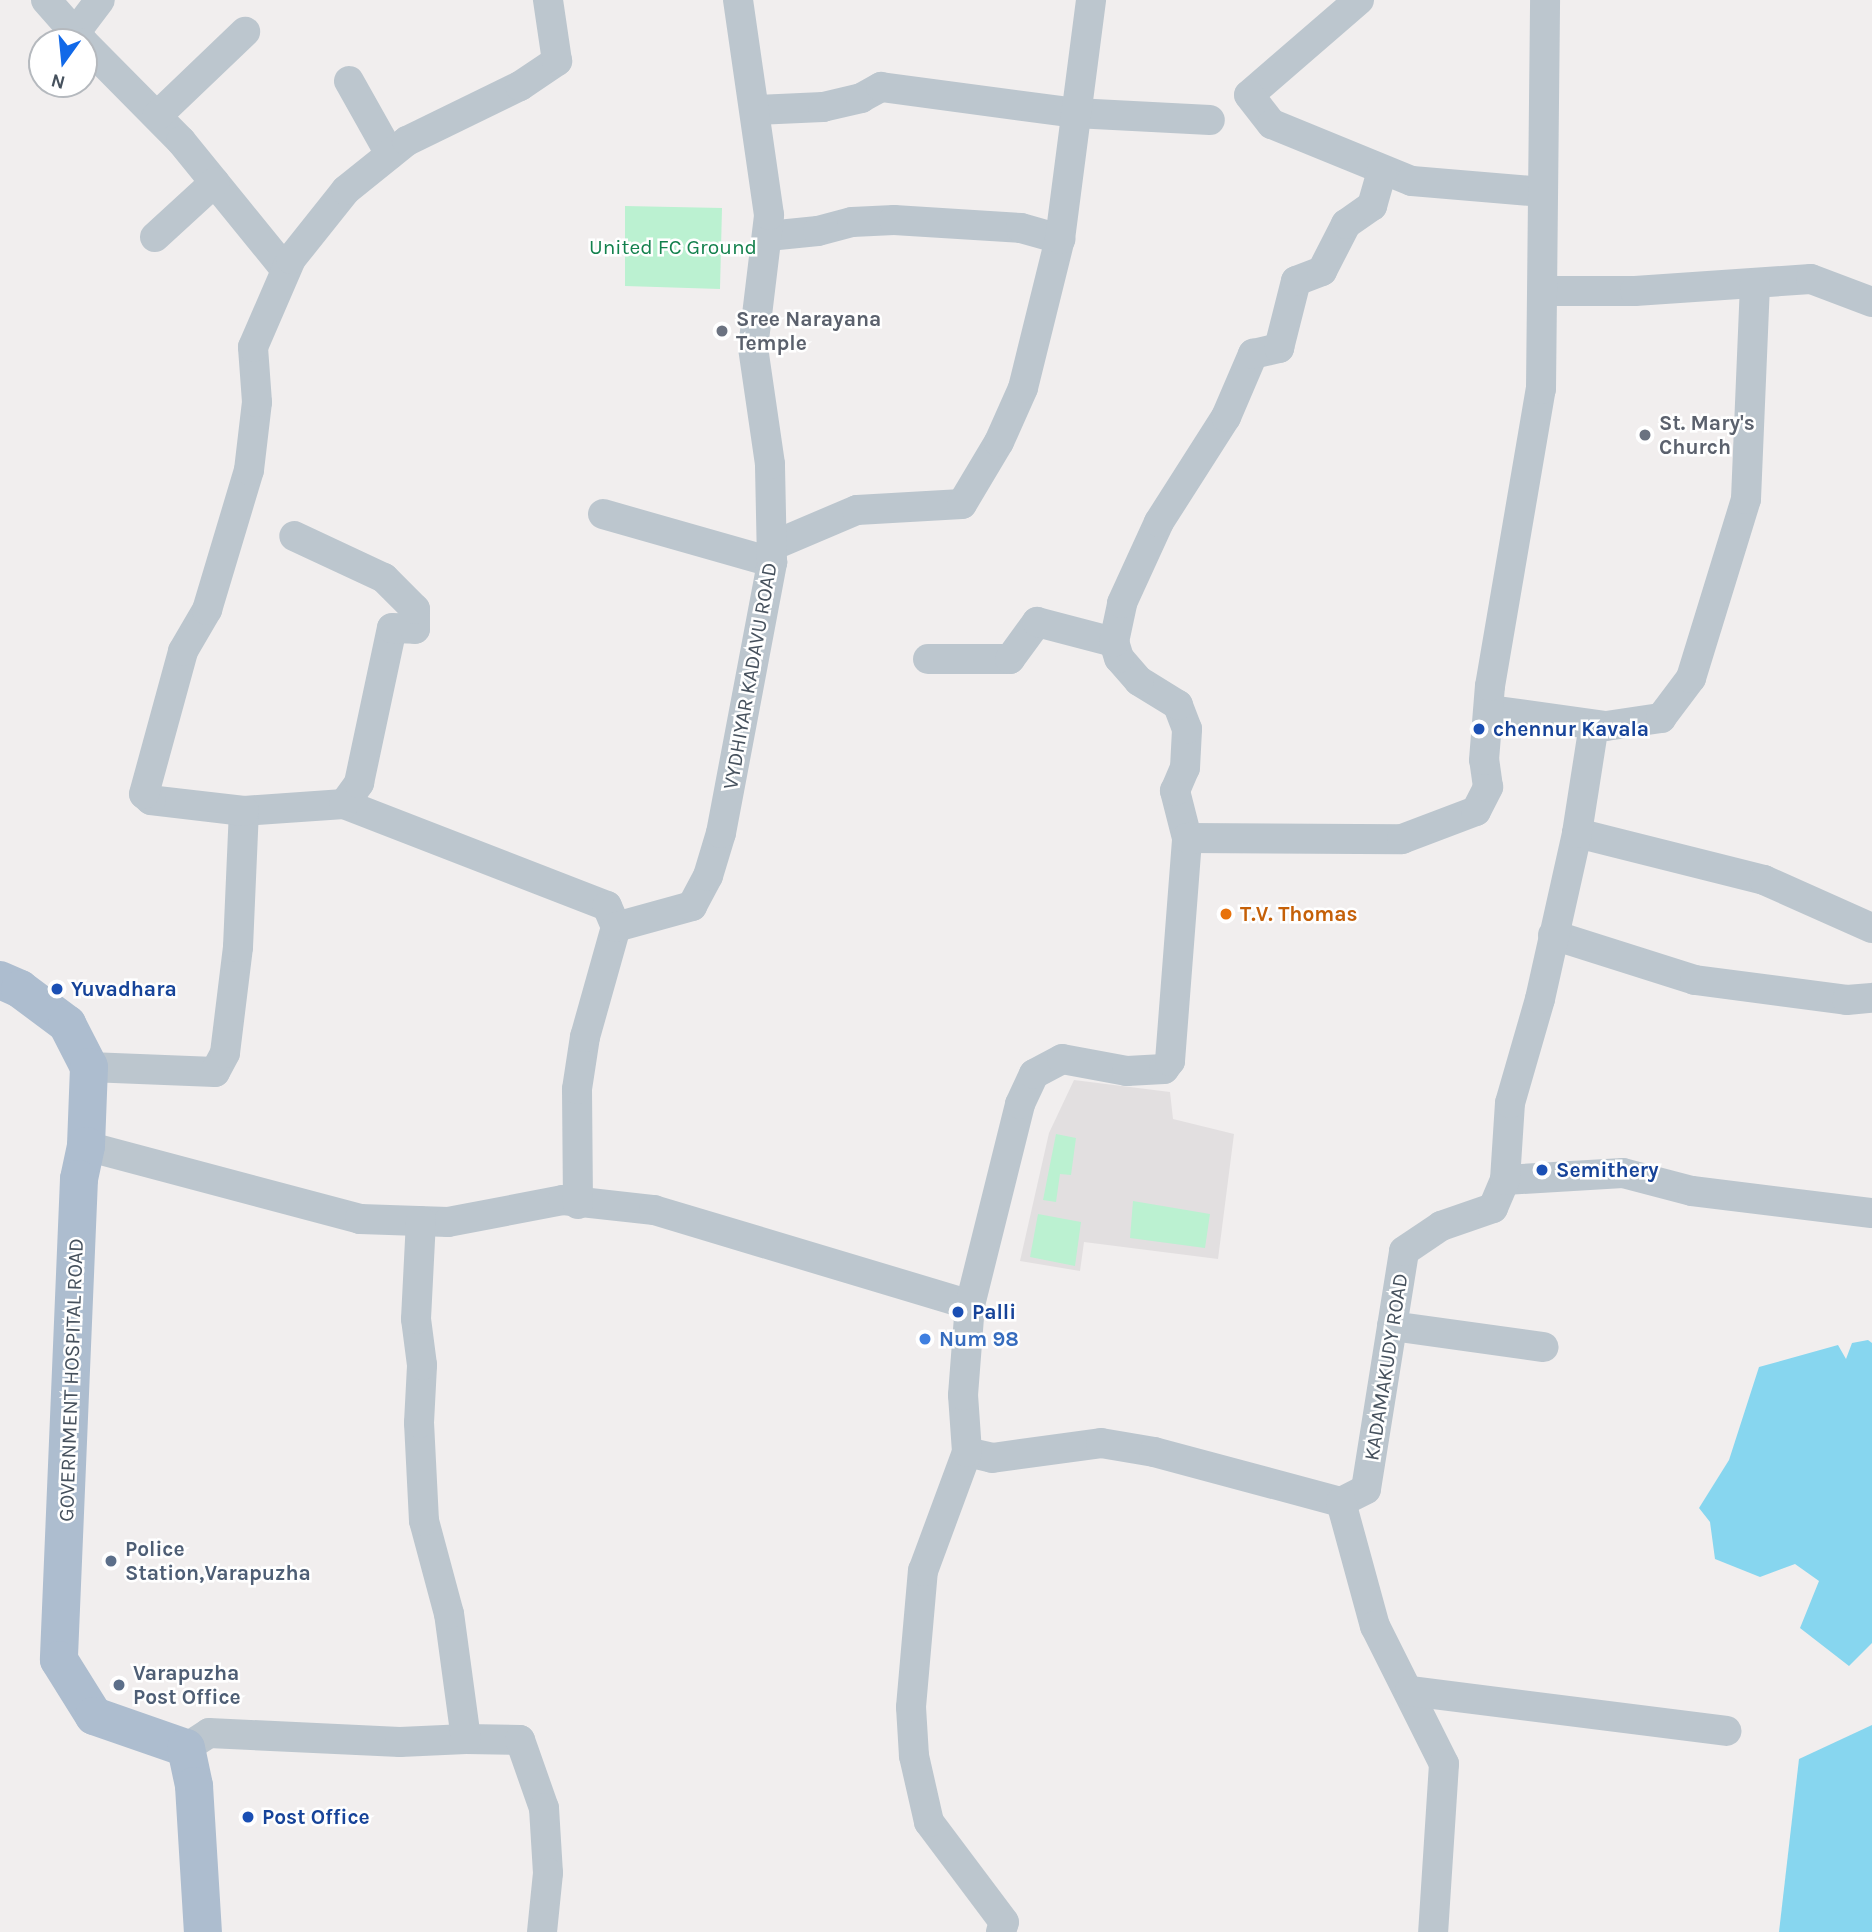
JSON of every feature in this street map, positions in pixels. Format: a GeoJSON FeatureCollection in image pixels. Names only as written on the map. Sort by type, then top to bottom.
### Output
{"type":"FeatureCollection","features":[{"type":"Feature","properties":{"kind":"main road","name":"GOVERNMENT HOSPITAL ROAD"},"geometry":{"type":"LineString","coordinates":[[0,980],[20,989],[67,1024],[89,1067],[86,1146],[79,1179],[59,1660],[94,1716],[186,1748]]}},
{"type":"Feature","properties":{"kind":"main road"},"geometry":{"type":"LineString","coordinates":[[186,1748],[194,1786],[203,1932]]}},
{"type":"Feature","properties":{"kind":"street"},"geometry":{"type":"LineString","coordinates":[[46,0],[70,28]]}},
{"type":"Feature","properties":{"kind":"street"},"geometry":{"type":"LineString","coordinates":[[86,28],[100,0]]}},
{"type":"Feature","properties":{"kind":"street"},"geometry":{"type":"LineString","coordinates":[[548,0],[557,61],[520,86],[407,141],[390,154],[346,190],[286,270],[253,347],[257,402],[248,471],[207,610],[183,651],[144,794],[151,800],[244,811],[344,804],[607,906],[615,927],[585,1037],[577,1089],[578,1203]]}},
{"type":"Feature","properties":{"kind":"street","name":"VYDHIYAR KADAVU ROAD"},"geometry":{"type":"LineString","coordinates":[[615,927],[692,906],[708,876],[721,833],[772,554],[770,464],[753,348],[768,236],[755,110],[738,0]]}},
{"type":"Feature","properties":{"kind":"street"},"geometry":{"type":"LineString","coordinates":[[603,514],[772,554],[857,510],[962,504],[999,442],[1023,388],[1060,239],[1091,0]]}},
{"type":"Feature","properties":{"kind":"street"},"geometry":{"type":"LineString","coordinates":[[1359,0],[1249,95],[1272,124],[1412,181],[1465,188],[1543,192]]}},
{"type":"Feature","properties":{"kind":"street"},"geometry":{"type":"LineString","coordinates":[[1187,838],[1402,839],[1447,825],[1476,811],[1488,786],[1484,760],[1496,643],[1516,551],[1541,389],[1545,0]]}},
{"type":"Feature","properties":{"kind":"street"},"geometry":{"type":"LineString","coordinates":[[157,116],[246,32]]}},
{"type":"Feature","properties":{"kind":"street"},"geometry":{"type":"LineString","coordinates":[[98,58],[157,116],[286,270]]}},
{"type":"Feature","properties":{"kind":"street"},"geometry":{"type":"LineString","coordinates":[[349,81],[390,154]]}},
{"type":"Feature","properties":{"kind":"street"},"geometry":{"type":"LineString","coordinates":[[755,110],[823,107],[861,98],[881,87],[1075,113],[1210,120]]}},
{"type":"Feature","properties":{"kind":"street"},"geometry":{"type":"LineString","coordinates":[[1001,1932],[1004,1922],[929,1822],[914,1756],[914,1641],[923,1571],[967,1452],[963,1395],[970,1305],[1020,1104],[1034,1074],[1062,1059],[1152,1073],[1164,1069],[1170,1060],[1187,838],[1175,792],[1185,768],[1187,729],[1178,705],[1139,681],[1119,658],[1114,642],[1122,603],[1138,560],[1226,417],[1252,354],[1279,348],[1296,281],[1322,271],[1346,224],[1373,206],[1382,171]]}},
{"type":"Feature","properties":{"kind":"street"},"geometry":{"type":"LineString","coordinates":[[155,237],[215,182]]}},
{"type":"Feature","properties":{"kind":"street"},"geometry":{"type":"LineString","coordinates":[[768,236],[818,231],[852,222],[894,220],[1021,228],[1060,239]]}},
{"type":"Feature","properties":{"kind":"street"},"geometry":{"type":"LineString","coordinates":[[1544,292],[1755,284],[1811,279],[1872,302]]}},
{"type":"Feature","properties":{"kind":"street"},"geometry":{"type":"LineString","coordinates":[[1490,709],[1594,725],[1661,718],[1691,678],[1746,499],[1755,284]]}},
{"type":"Feature","properties":{"kind":"street"},"geometry":{"type":"LineString","coordinates":[[294,536],[384,578],[415,609],[415,629],[392,628],[359,783],[344,804]]}},
{"type":"Feature","properties":{"kind":"street"},"geometry":{"type":"LineString","coordinates":[[928,659],[1010,659],[1037,622],[1114,642]]}},
{"type":"Feature","properties":{"kind":"street"},"geometry":{"type":"LineString","coordinates":[[1594,725],[1577,833],[1510,1103],[1505,1180],[1623,1173],[1692,1191],[1872,1213]]}},
{"type":"Feature","properties":{"kind":"street"},"geometry":{"type":"LineString","coordinates":[[89,1067],[215,1072],[225,1052],[238,947],[244,811]]}},
{"type":"Feature","properties":{"kind":"street"},"geometry":{"type":"LineString","coordinates":[[1577,833],[1763,880],[1872,928]]}},
{"type":"Feature","properties":{"kind":"street"},"geometry":{"type":"LineString","coordinates":[[1553,935],[1695,980],[1847,1000],[1872,998]]}},
{"type":"Feature","properties":{"kind":"street"},"geometry":{"type":"LineString","coordinates":[[86,1146],[360,1219],[448,1222],[563,1200],[654,1210],[970,1305]]}},
{"type":"Feature","properties":{"kind":"street","name":"KADAMAKUDY ROAD"},"geometry":{"type":"LineString","coordinates":[[1341,1502],[1366,1489],[1404,1251],[1441,1226],[1493,1208],[1505,1180]]}},
{"type":"Feature","properties":{"kind":"street"},"geometry":{"type":"LineString","coordinates":[[421,1221],[416,1319],[422,1365],[419,1423],[424,1521],[449,1614],[466,1739]]}},
{"type":"Feature","properties":{"kind":"street"},"geometry":{"type":"LineString","coordinates":[[1392,1326],[1544,1347]]}},
{"type":"Feature","properties":{"kind":"street"},"geometry":{"type":"LineString","coordinates":[[967,1452],[992,1458],[1101,1443],[1154,1452],[1341,1502],[1371,1616],[1444,1764],[1433,1932]]}},
{"type":"Feature","properties":{"kind":"street"},"geometry":{"type":"LineString","coordinates":[[1410,1691],[1726,1731]]}},
{"type":"Feature","properties":{"kind":"street"},"geometry":{"type":"LineString","coordinates":[[186,1748],[209,1733],[400,1742],[520,1740],[544,1808],[548,1873],[542,1932]]}},
{"type":"Feature","properties":{"kind":"shaded area"},"geometry":{"type":"Polygon","coordinates":[[[1074,1080],[1170,1092],[1173,1119],[1234,1134],[1218,1259],[1084,1242],[1080,1271],[1020,1261],[1049,1133],[1074,1080]]]}},
{"type":"Feature","properties":{"kind":"green space","name":"United FC Ground"},"geometry":{"type":"Polygon","coordinates":[[[625,206],[722,208],[720,289],[625,286],[625,206]]]}},
{"type":"Feature","properties":{"kind":"green space"},"geometry":{"type":"Polygon","coordinates":[[[1056,1134],[1076,1138],[1071,1175],[1060,1174],[1056,1202],[1043,1200],[1056,1134]]]}},
{"type":"Feature","properties":{"kind":"green space"},"geometry":{"type":"Polygon","coordinates":[[[1133,1201],[1210,1214],[1205,1248],[1130,1238],[1133,1201]]]}},
{"type":"Feature","properties":{"kind":"green space"},"geometry":{"type":"Polygon","coordinates":[[[1038,1214],[1081,1222],[1075,1266],[1030,1257],[1038,1214]]]}},
{"type":"Feature","properties":{"kind":"water"},"geometry":{"type":"Polygon","coordinates":[[[1868,1340],[1872,1343],[1872,1643],[1849,1666],[1800,1628],[1819,1581],[1795,1564],[1760,1577],[1715,1559],[1710,1522],[1699,1508],[1729,1460],[1759,1367],[1838,1345],[1846,1359],[1852,1343],[1868,1340]]]}},
{"type":"Feature","properties":{"kind":"water"},"geometry":{"type":"Polygon","coordinates":[[[1872,1725],[1872,1932],[1779,1932],[1799,1759],[1872,1725]]]}},
{"type":"Feature","properties":{"kind":"place","name":"Sree Narayana Temple"},"geometry":{"type":"Point","coordinates":[722,331]}},
{"type":"Feature","properties":{"kind":"place","name":"St. Mary's Church"},"geometry":{"type":"Point","coordinates":[1645,435]}},
{"type":"Feature","properties":{"kind":"place","name":"chennur Kavala"},"geometry":{"type":"Point","coordinates":[1479,729]}},
{"type":"Feature","properties":{"kind":"place","name":"T.V. Thomas"},"geometry":{"type":"Point","coordinates":[1226,914]}},
{"type":"Feature","properties":{"kind":"place","name":"Yuvadhara"},"geometry":{"type":"Point","coordinates":[57,989]}},
{"type":"Feature","properties":{"kind":"place","name":"Semithery"},"geometry":{"type":"Point","coordinates":[1542,1170]}},
{"type":"Feature","properties":{"kind":"place","name":"Palli"},"geometry":{"type":"Point","coordinates":[958,1312]}},
{"type":"Feature","properties":{"kind":"place","name":"Num 98"},"geometry":{"type":"Point","coordinates":[925,1339]}},
{"type":"Feature","properties":{"kind":"place","name":"Police Station,Varapuzha"},"geometry":{"type":"Point","coordinates":[111,1561]}},
{"type":"Feature","properties":{"kind":"place","name":"Varapuzha Post Office"},"geometry":{"type":"Point","coordinates":[119,1685]}},
{"type":"Feature","properties":{"kind":"place","name":"Post Office"},"geometry":{"type":"Point","coordinates":[248,1817]}}]}
